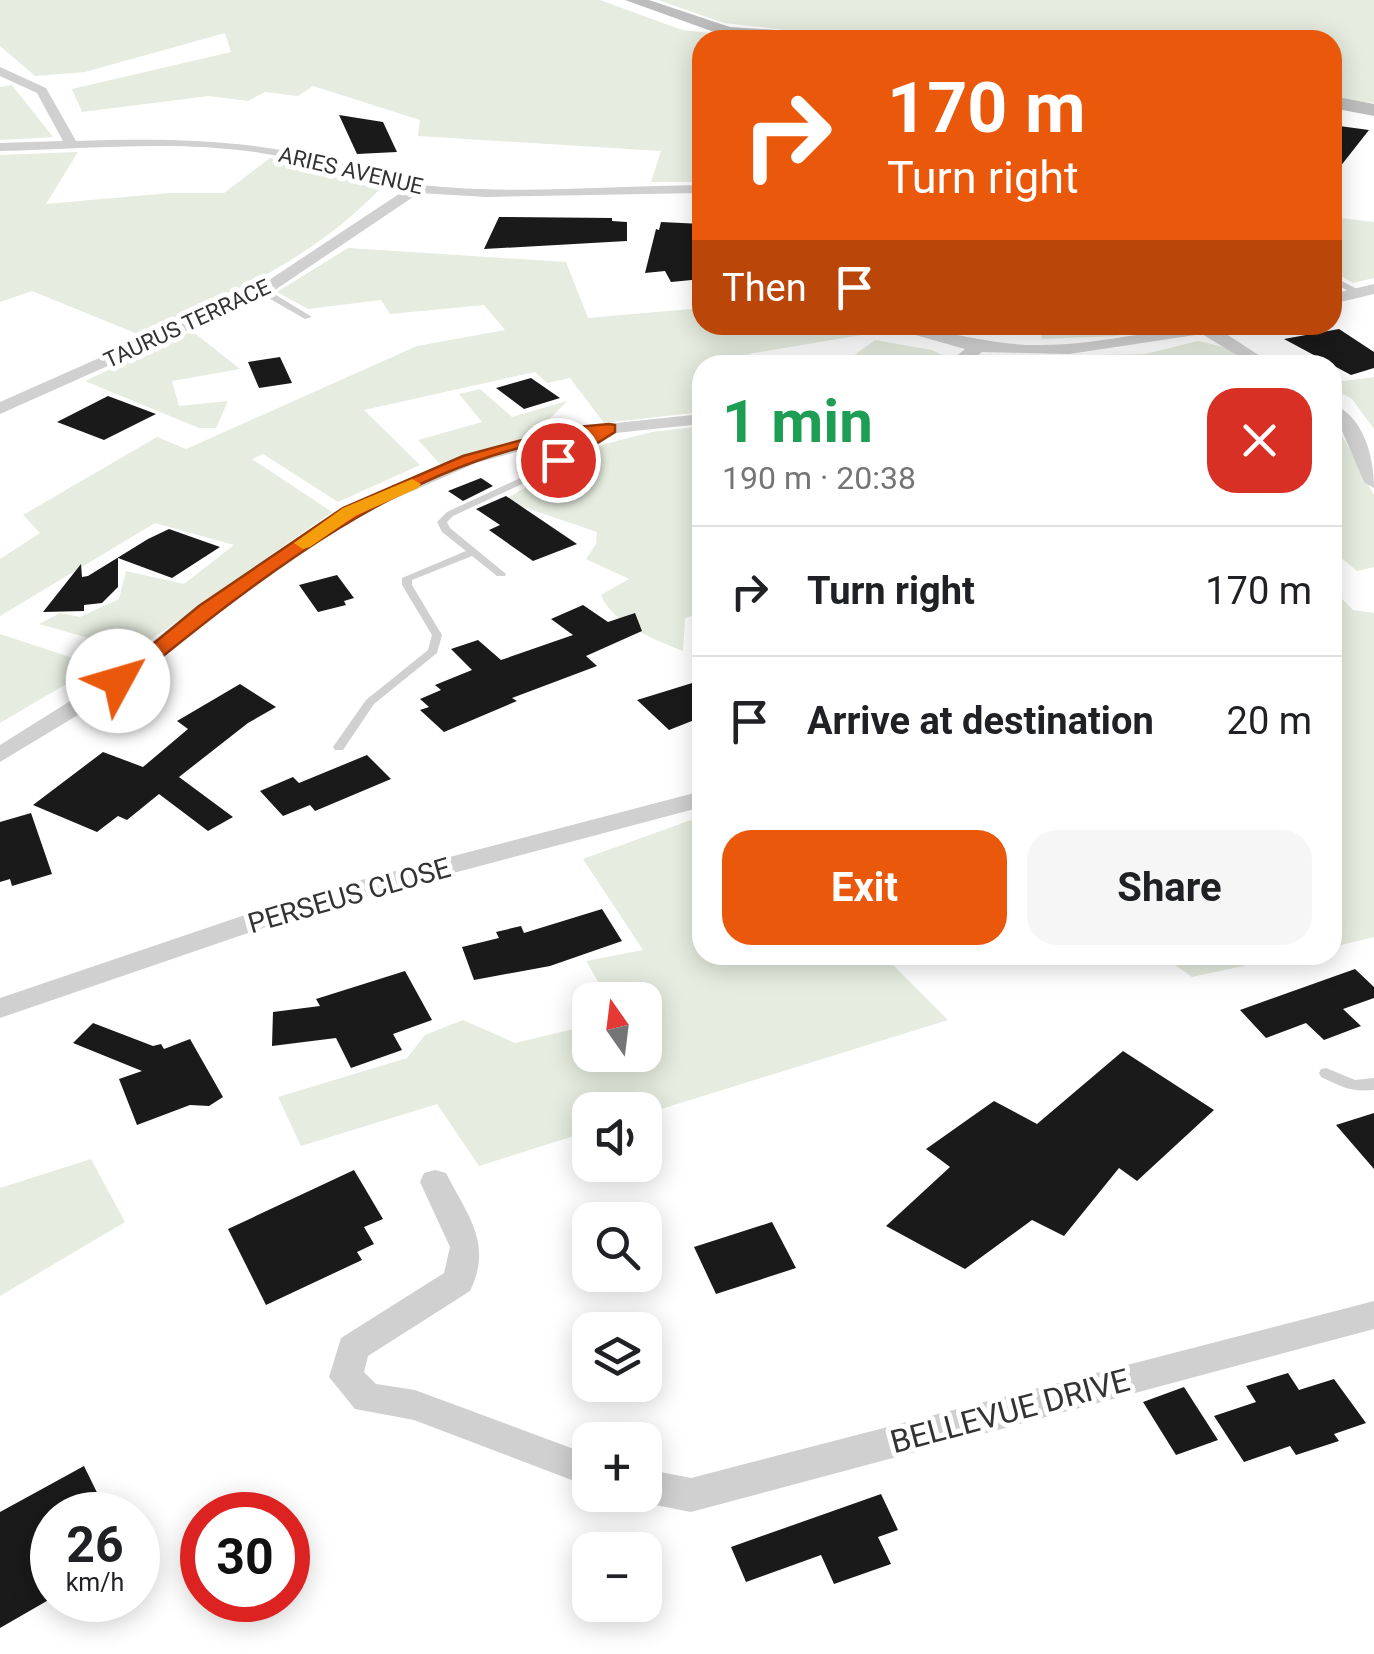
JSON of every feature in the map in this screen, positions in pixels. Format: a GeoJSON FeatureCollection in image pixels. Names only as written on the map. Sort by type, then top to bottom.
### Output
{"type":"FeatureCollection","features":[{"type":"Feature","properties":{"kind":"main road"},"geometry":{"type":"LineString","coordinates":[[633,0],[722,30]]}},
{"type":"Feature","properties":{"kind":"main road"},"geometry":{"type":"LineString","coordinates":[[1342,104],[1374,110]]}},
{"type":"Feature","properties":{"kind":"street"},"geometry":{"type":"LineString","coordinates":[[0,71],[42,90],[70,143]]}},
{"type":"Feature","properties":{"kind":"street","name":"ARIES AVENUE"},"geometry":{"type":"LineString","coordinates":[[0,146],[165,142],[253,148],[320,161],[416,189],[487,193],[692,190]]}},
{"type":"Feature","properties":{"kind":"street","name":"TAURUS TERRACE"},"geometry":{"type":"LineString","coordinates":[[0,410],[263,291],[416,189]]}},
{"type":"Feature","properties":{"kind":"street"},"geometry":{"type":"LineString","coordinates":[[931,335],[979,346],[1049,348],[1125,343],[1164,335]]}},
{"type":"Feature","properties":{"kind":"street"},"geometry":{"type":"LineString","coordinates":[[1221,335],[1250,355]]}},
{"type":"Feature","properties":{"kind":"street"},"geometry":{"type":"LineString","coordinates":[[967,355],[979,346]]}},
{"type":"Feature","properties":{"kind":"street"},"geometry":{"type":"LineString","coordinates":[[1342,418],[1374,482]]}},
{"type":"Feature","properties":{"kind":"street"},"geometry":{"type":"LineString","coordinates":[[0,755],[118,681],[206,610],[349,512],[469,460],[566,433],[692,420]]}},
{"type":"Feature","properties":{"kind":"street","name":"PERSEUS CLOSE"},"geometry":{"type":"LineString","coordinates":[[0,1008],[313,901],[692,803]]}},
{"type":"Feature","properties":{"kind":"street"},"geometry":{"type":"LineString","coordinates":[[436,1182],[466,1247],[458,1281],[353,1348],[346,1377],[367,1398],[414,1405],[572,1464]]}},
{"type":"Feature","properties":{"kind":"street","name":"BELLEVUE DRIVE"},"geometry":{"type":"LineString","coordinates":[[662,1489],[690,1494],[1374,1315]]}},
{"type":"Feature","properties":{"kind":"lane"},"geometry":{"type":"LineString","coordinates":[[1342,282],[1366,291]]}},
{"type":"Feature","properties":{"kind":"lane"},"geometry":{"type":"LineString","coordinates":[[263,291],[308,317]]}},
{"type":"Feature","properties":{"kind":"lane"},"geometry":{"type":"LineString","coordinates":[[501,574],[446,530],[442,522],[450,514],[532,476],[609,429]]}},
{"type":"Feature","properties":{"kind":"lane"},"geometry":{"type":"LineString","coordinates":[[339,747],[370,702],[434,651],[437,635],[407,585],[407,578],[473,552]]}},
{"type":"Feature","properties":{"kind":"lane"},"geometry":{"type":"LineString","coordinates":[[1326,1073],[1354,1086],[1374,1084]]}},
{"type":"Feature","properties":{"kind":"shaded area"},"geometry":{"type":"Polygon","coordinates":[[[0,0],[600,0],[692,31],[692,182],[651,182],[661,151],[418,136],[420,120],[313,86],[298,96],[265,92],[248,101],[209,96],[82,112],[72,89],[231,52],[225,33],[85,72],[35,76],[0,46],[0,0]]]}},
{"type":"Feature","properties":{"kind":"shaded area"},"geometry":{"type":"Polygon","coordinates":[[[658,0],[1374,0],[1374,103],[1342,100],[1342,30],[786,30],[724,23],[658,0]]]}},
{"type":"Feature","properties":{"kind":"shaded area"},"geometry":{"type":"Polygon","coordinates":[[[12,85],[53,137],[0,140],[0,87],[12,85]]]}},
{"type":"Feature","properties":{"kind":"shaded area"},"geometry":{"type":"Polygon","coordinates":[[[78,152],[46,204],[170,193],[224,193],[270,158],[299,163],[379,190],[297,256],[236,291],[140,335],[32,291],[0,302],[0,155],[78,152]]]}},
{"type":"Feature","properties":{"kind":"shaded area"},"geometry":{"type":"Polygon","coordinates":[[[1342,218],[1374,222],[1374,278],[1353,283],[1342,276],[1342,218]]]}},
{"type":"Feature","properties":{"kind":"shaded area"},"geometry":{"type":"Polygon","coordinates":[[[348,248],[566,262],[588,318],[692,309],[692,335],[861,335],[749,355],[692,355],[692,413],[604,423],[570,378],[547,383],[535,372],[364,410],[420,465],[338,502],[263,454],[252,459],[332,512],[135,651],[39,624],[60,613],[80,617],[119,599],[126,571],[184,584],[234,545],[155,523],[0,616],[0,559],[40,533],[23,515],[157,437],[186,449],[417,346],[505,330],[484,305],[390,314],[381,300],[308,309],[277,292],[348,248]]]}},
{"type":"Feature","properties":{"kind":"shaded area"},"geometry":{"type":"Polygon","coordinates":[[[192,331],[240,369],[172,381],[179,406],[228,401],[216,428],[199,428],[85,381],[192,331]]]}},
{"type":"Feature","properties":{"kind":"shaded area"},"geometry":{"type":"Polygon","coordinates":[[[1041,335],[1122,335],[1116,336],[1042,339],[1041,335]]]}},
{"type":"Feature","properties":{"kind":"shaded area"},"geometry":{"type":"Polygon","coordinates":[[[875,340],[942,355],[854,355],[875,340]]]}},
{"type":"Feature","properties":{"kind":"shaded area"},"geometry":{"type":"Polygon","coordinates":[[[1198,341],[1228,348],[1239,355],[1105,355],[1145,354],[1198,341]]]}},
{"type":"Feature","properties":{"kind":"shaded area"},"geometry":{"type":"Polygon","coordinates":[[[1374,377],[1374,429],[1352,399],[1342,394],[1344,381],[1374,377]]]}},
{"type":"Feature","properties":{"kind":"shaded area"},"geometry":{"type":"Polygon","coordinates":[[[480,389],[512,417],[567,401],[533,436],[440,464],[418,440],[482,422],[459,394],[480,389]]]}},
{"type":"Feature","properties":{"kind":"shaded area"},"geometry":{"type":"Polygon","coordinates":[[[692,427],[692,616],[685,618],[683,651],[636,630],[607,606],[601,595],[629,579],[586,559],[596,544],[597,532],[503,500],[605,444],[692,427]]]}},
{"type":"Feature","properties":{"kind":"shaded area"},"geometry":{"type":"Polygon","coordinates":[[[1342,436],[1374,495],[1374,567],[1357,571],[1342,558],[1342,436]]]}},
{"type":"Feature","properties":{"kind":"shaded area"},"geometry":{"type":"Polygon","coordinates":[[[1342,599],[1353,610],[1374,613],[1374,937],[1342,945],[1342,599]]]}},
{"type":"Feature","properties":{"kind":"shaded area"},"geometry":{"type":"Polygon","coordinates":[[[0,634],[97,666],[0,723],[0,634]]]}},
{"type":"Feature","properties":{"kind":"shaded area"},"geometry":{"type":"Polygon","coordinates":[[[692,820],[692,965],[893,965],[948,1020],[662,1109],[662,1092],[572,1092],[572,1137],[479,1166],[437,1104],[301,1146],[278,1097],[407,1058],[425,1035],[463,1020],[515,1043],[572,1029],[572,1072],[662,1072],[662,982],[598,982],[586,961],[643,950],[583,859],[692,820]]]}},
{"type":"Feature","properties":{"kind":"shaded area"},"geometry":{"type":"Polygon","coordinates":[[[1175,965],[1248,965],[1192,977],[1175,965]]]}},
{"type":"Feature","properties":{"kind":"shaded area"},"geometry":{"type":"Polygon","coordinates":[[[91,1159],[125,1222],[0,1296],[0,1188],[91,1159]]]}},
{"type":"Feature","properties":{"kind":"building"},"geometry":{"type":"Polygon","coordinates":[[[339,115],[383,122],[397,152],[357,154],[339,115]]]}},
{"type":"Feature","properties":{"kind":"building"},"geometry":{"type":"Polygon","coordinates":[[[1342,126],[1369,130],[1342,164],[1342,126]]]}},
{"type":"Feature","properties":{"kind":"building"},"geometry":{"type":"Polygon","coordinates":[[[499,217],[612,218],[627,222],[627,241],[484,249],[499,217]]]}},
{"type":"Feature","properties":{"kind":"building"},"geometry":{"type":"Polygon","coordinates":[[[661,222],[692,224],[692,280],[671,282],[665,271],[645,273],[656,229],[659,230],[661,222]]]}},
{"type":"Feature","properties":{"kind":"building"},"geometry":{"type":"Polygon","coordinates":[[[1342,331],[1374,352],[1374,368],[1351,375],[1342,370],[1342,355],[1314,355],[1284,339],[1342,335],[1342,331]]]}},
{"type":"Feature","properties":{"kind":"building"},"geometry":{"type":"Polygon","coordinates":[[[280,357],[292,383],[259,388],[248,362],[280,357]]]}},
{"type":"Feature","properties":{"kind":"building"},"geometry":{"type":"Polygon","coordinates":[[[531,378],[560,398],[524,409],[496,388],[531,378]]]}},
{"type":"Feature","properties":{"kind":"building"},"geometry":{"type":"Polygon","coordinates":[[[108,396],[156,414],[104,440],[57,422],[108,396]]]}},
{"type":"Feature","properties":{"kind":"building"},"geometry":{"type":"Polygon","coordinates":[[[481,478],[493,486],[463,501],[448,491],[481,478]]]}},
{"type":"Feature","properties":{"kind":"building"},"geometry":{"type":"Polygon","coordinates":[[[506,496],[577,544],[533,561],[489,530],[500,525],[476,509],[506,496]]]}},
{"type":"Feature","properties":{"kind":"building"},"geometry":{"type":"Polygon","coordinates":[[[169,529],[220,547],[172,578],[118,558],[118,587],[102,603],[84,605],[84,611],[43,612],[81,564],[82,577],[88,576],[148,539],[169,529]]]}},
{"type":"Feature","properties":{"kind":"building"},"geometry":{"type":"Polygon","coordinates":[[[337,575],[354,598],[344,601],[346,605],[318,612],[299,585],[337,575]]]}},
{"type":"Feature","properties":{"kind":"building"},"geometry":{"type":"Polygon","coordinates":[[[583,605],[608,622],[635,613],[642,631],[586,656],[597,666],[512,698],[517,701],[444,732],[420,710],[429,707],[420,699],[441,690],[435,685],[472,670],[451,649],[478,640],[501,660],[573,635],[551,619],[583,605]]]}},
{"type":"Feature","properties":{"kind":"building"},"geometry":{"type":"Polygon","coordinates":[[[692,683],[692,721],[669,730],[637,700],[692,683]]]}},
{"type":"Feature","properties":{"kind":"building"},"geometry":{"type":"Polygon","coordinates":[[[240,684],[276,707],[248,723],[179,777],[233,817],[208,831],[159,794],[127,820],[118,816],[97,832],[33,805],[103,752],[143,767],[188,729],[177,721],[240,684]]]}},
{"type":"Feature","properties":{"kind":"building"},"geometry":{"type":"Polygon","coordinates":[[[367,755],[391,779],[315,811],[310,805],[283,816],[260,791],[293,777],[299,783],[367,755]]]}},
{"type":"Feature","properties":{"kind":"building"},"geometry":{"type":"Polygon","coordinates":[[[31,813],[52,874],[12,886],[10,879],[0,882],[0,822],[31,813]]]}},
{"type":"Feature","properties":{"kind":"building"},"geometry":{"type":"Polygon","coordinates":[[[602,909],[622,941],[550,966],[474,980],[462,947],[499,938],[496,932],[521,926],[524,933],[602,909]]]}},
{"type":"Feature","properties":{"kind":"building"},"geometry":{"type":"Polygon","coordinates":[[[1355,969],[1374,987],[1374,998],[1343,1009],[1361,1026],[1324,1040],[1306,1023],[1266,1038],[1240,1010],[1355,969]]]}},
{"type":"Feature","properties":{"kind":"building"},"geometry":{"type":"Polygon","coordinates":[[[405,971],[432,1020],[393,1034],[402,1050],[351,1068],[336,1038],[272,1046],[273,1012],[320,1006],[316,999],[405,971]]]}},
{"type":"Feature","properties":{"kind":"building"},"geometry":{"type":"Polygon","coordinates":[[[93,1023],[153,1046],[161,1044],[164,1049],[190,1039],[223,1097],[209,1106],[190,1105],[137,1125],[119,1079],[142,1071],[73,1043],[93,1023]]]}},
{"type":"Feature","properties":{"kind":"building"},"geometry":{"type":"Polygon","coordinates":[[[1123,1051],[1214,1110],[1137,1181],[1119,1168],[1064,1236],[1032,1220],[965,1269],[886,1226],[950,1167],[926,1149],[994,1101],[1037,1124],[1123,1051]]]}},
{"type":"Feature","properties":{"kind":"building"},"geometry":{"type":"Polygon","coordinates":[[[1374,1113],[1374,1169],[1336,1125],[1374,1113]]]}},
{"type":"Feature","properties":{"kind":"building"},"geometry":{"type":"Polygon","coordinates":[[[354,1170],[383,1219],[364,1227],[374,1244],[357,1252],[362,1260],[266,1305],[228,1229],[354,1170]]]}},
{"type":"Feature","properties":{"kind":"building"},"geometry":{"type":"Polygon","coordinates":[[[772,1222],[796,1268],[716,1294],[694,1247],[772,1222]]]}},
{"type":"Feature","properties":{"kind":"building"},"geometry":{"type":"Polygon","coordinates":[[[1288,1373],[1299,1390],[1334,1379],[1366,1423],[1334,1434],[1339,1441],[1296,1455],[1290,1446],[1244,1462],[1214,1416],[1256,1402],[1246,1386],[1288,1373]]]}},
{"type":"Feature","properties":{"kind":"building"},"geometry":{"type":"Polygon","coordinates":[[[1184,1387],[1218,1440],[1176,1455],[1143,1402],[1184,1387]]]}},
{"type":"Feature","properties":{"kind":"building"},"geometry":{"type":"Polygon","coordinates":[[[84,1466],[97,1492],[37,1492],[84,1466]]]}},
{"type":"Feature","properties":{"kind":"building"},"geometry":{"type":"Polygon","coordinates":[[[881,1494],[898,1530],[878,1537],[891,1564],[834,1584],[821,1555],[746,1582],[731,1547],[881,1494]]]}},
{"type":"Feature","properties":{"kind":"building"},"geometry":{"type":"Polygon","coordinates":[[[30,1496],[30,1611],[0,1628],[0,1512],[30,1496]]]}},
{"type":"Feature","properties":{"kind":"slow traffic"},"geometry":{"type":"LineString","coordinates":[[303,543],[349,512],[412,484]]}},
{"type":"Feature","properties":{"kind":"route"},"geometry":{"type":"LineString","coordinates":[[118,681],[206,610],[349,512],[469,460],[566,433],[609,429],[558,460]]}}]}
